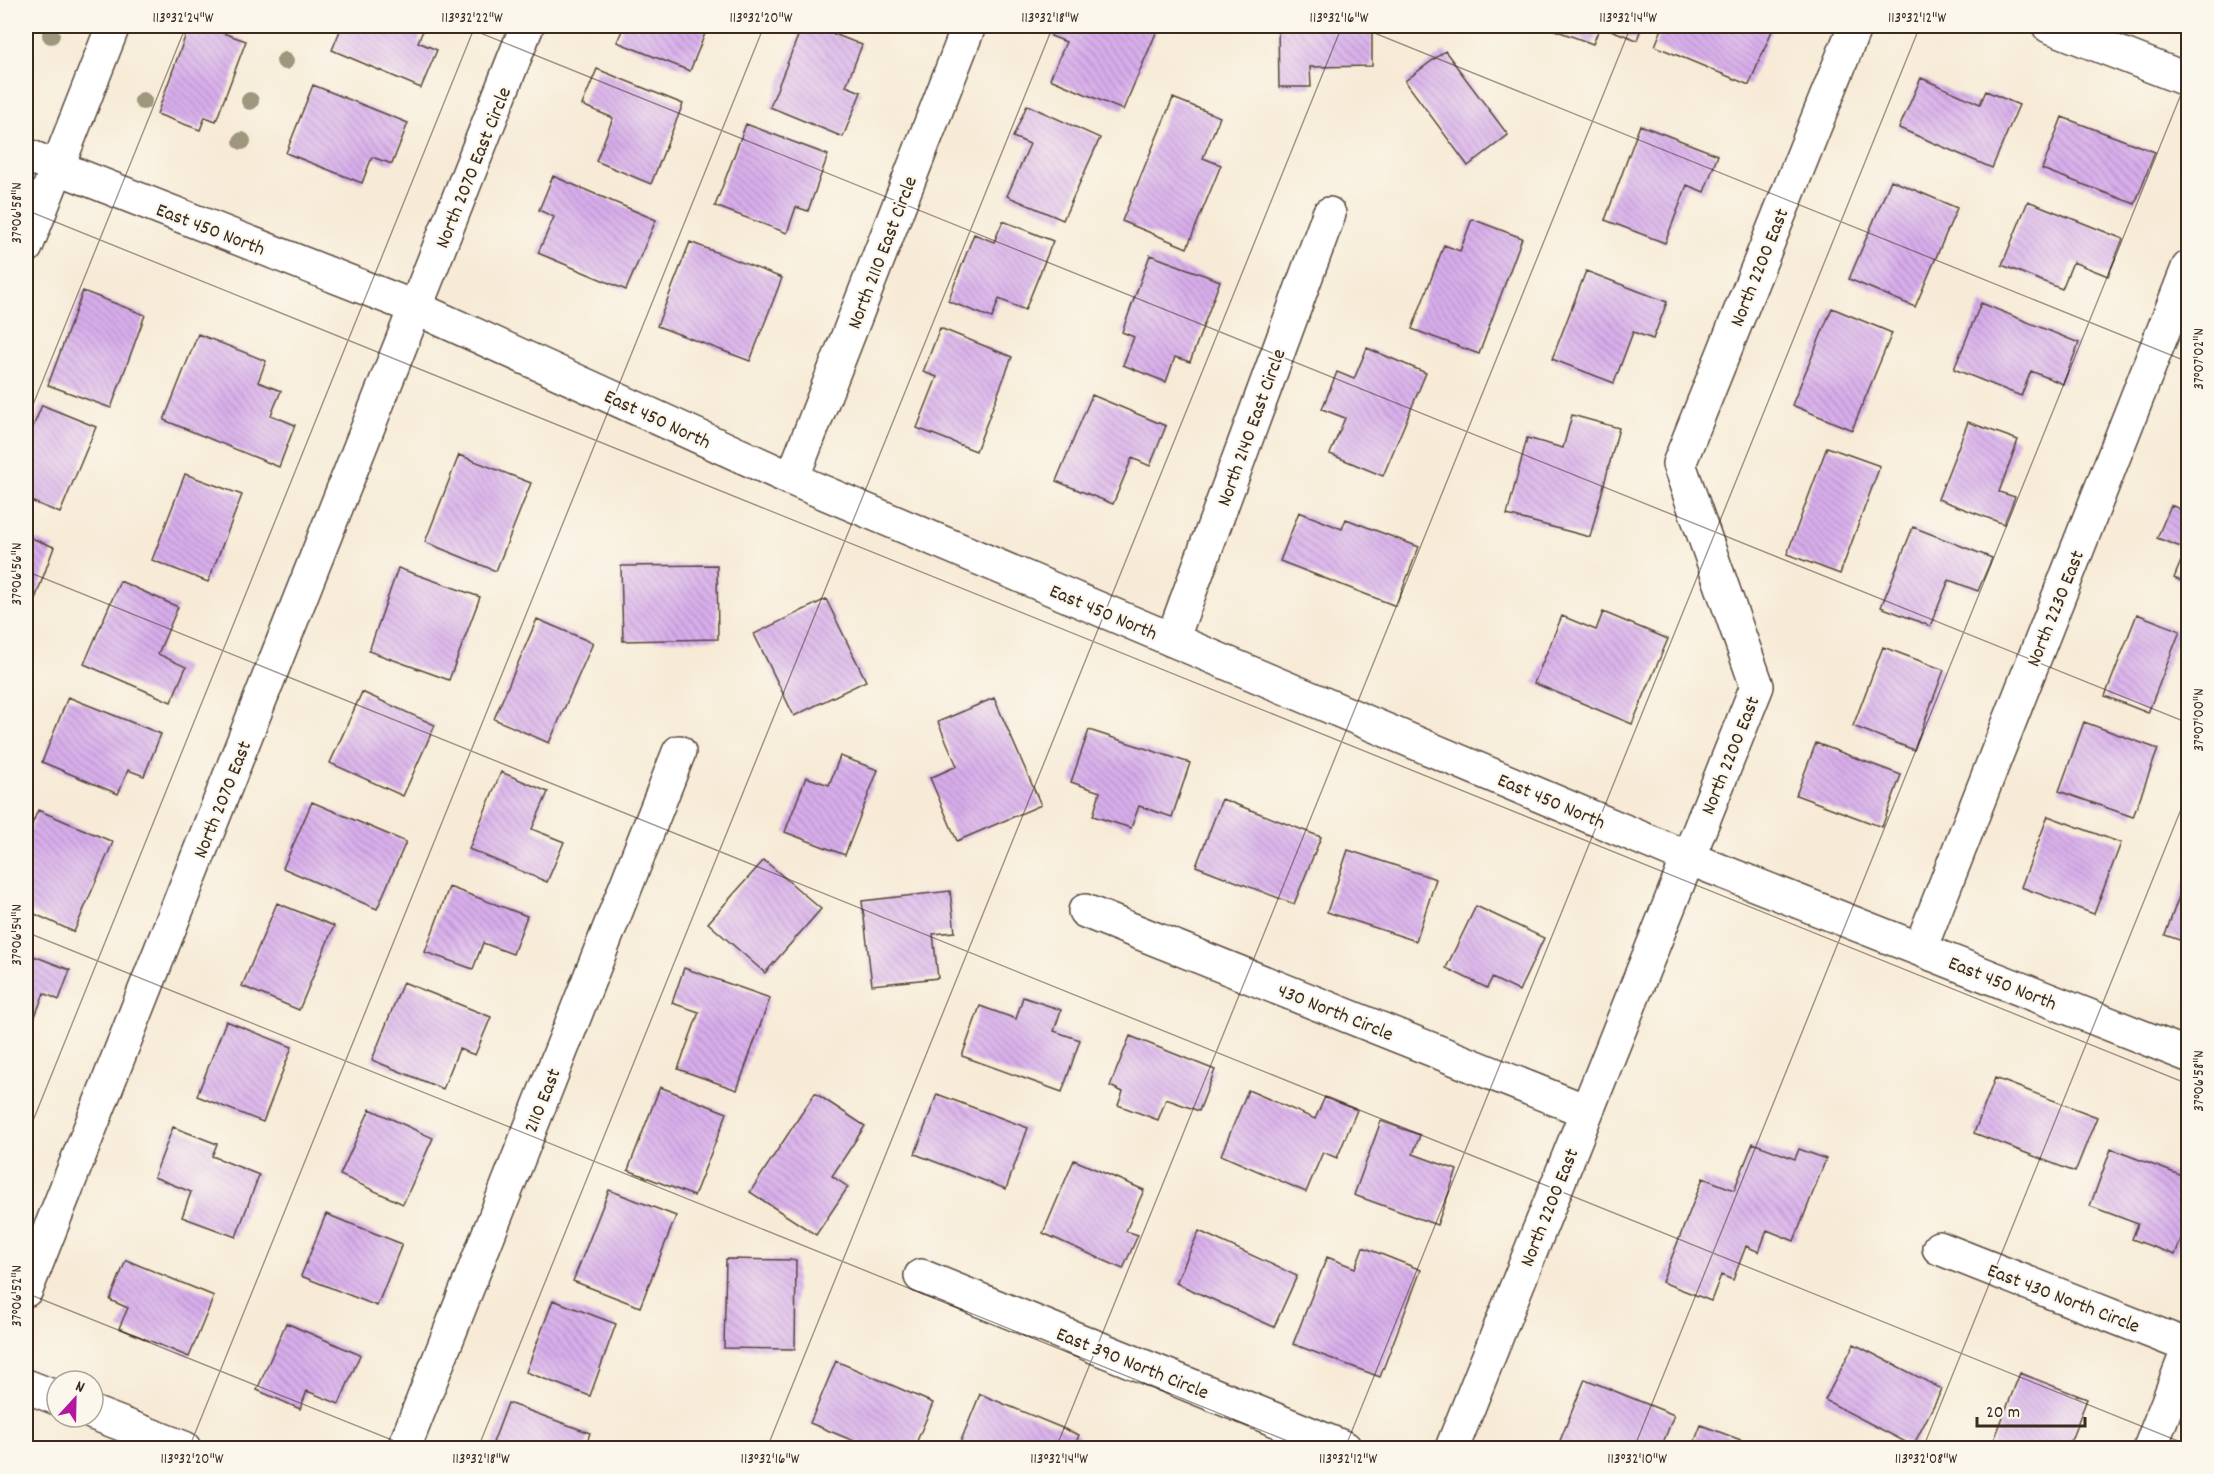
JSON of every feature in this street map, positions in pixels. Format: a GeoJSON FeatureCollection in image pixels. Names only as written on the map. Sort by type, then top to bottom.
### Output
{"type":"FeatureCollection","features":[{"type":"Feature","properties":{"kind":"street"},"geometry":{"type":"LineString","coordinates":[[26,247],[113,26]]}},
{"type":"Feature","properties":{"kind":"street","name":"North 2070 East Circle"},"geometry":{"type":"LineString","coordinates":[[416,308],[528,26]]}},
{"type":"Feature","properties":{"kind":"street","name":"North 2110 East Circle"},"geometry":{"type":"LineString","coordinates":[[792,479],[969,26]]}},
{"type":"Feature","properties":{"kind":"street","name":"North 2200 East"},"geometry":{"type":"LineString","coordinates":[[1452,1449],[1757,686],[1679,464],[1855,26]]}},
{"type":"Feature","properties":{"kind":"street"},"geometry":{"type":"LineString","coordinates":[[2049,26],[2188,80]]}},
{"type":"Feature","properties":{"kind":"street","name":"East 450 North"},"geometry":{"type":"LineString","coordinates":[[26,155],[416,308],[792,479],[1688,858],[2188,1055]]}},
{"type":"Feature","properties":{"kind":"street","name":"North 2140 East Circle"},"geometry":{"type":"LineString","coordinates":[[1172,640],[1329,214]]}},
{"type":"Feature","properties":{"kind":"street","name":"North 2230 East"},"geometry":{"type":"LineString","coordinates":[[1920,949],[2188,268]]}},
{"type":"Feature","properties":{"kind":"street","name":"North 2070 East"},"geometry":{"type":"LineString","coordinates":[[26,1290],[416,308]]}},
{"type":"Feature","properties":{"kind":"street","name":"2110 East"},"geometry":{"type":"LineString","coordinates":[[404,1449],[679,752]]}},
{"type":"Feature","properties":{"kind":"street","name":"430 North Circle"},"geometry":{"type":"LineString","coordinates":[[1085,911],[1587,1111]]}},
{"type":"Feature","properties":{"kind":"street","name":"East 430 North Circle"},"geometry":{"type":"LineString","coordinates":[[1939,1248],[2188,1348]]}},
{"type":"Feature","properties":{"kind":"street","name":"East 390 North Circle"},"geometry":{"type":"LineString","coordinates":[[921,1276],[1345,1449]]}},
{"type":"Feature","properties":{"kind":"street"},"geometry":{"type":"LineString","coordinates":[[2150,1449],[2188,1348]]}},
{"type":"Feature","properties":{"kind":"street"},"geometry":{"type":"LineString","coordinates":[[26,1386],[45,1393]]}},
{"type":"Feature","properties":{"kind":"street"},"geometry":{"type":"LineString","coordinates":[[105,1418],[184,1449]]}},
{"type":"Feature","properties":{"kind":"building"},"geometry":{"type":"Polygon","coordinates":[[[26,26],[31,26],[26,38],[26,26]]]}},
{"type":"Feature","properties":{"kind":"building"},"geometry":{"type":"Polygon","coordinates":[[[189,26],[203,26],[246,41],[216,121],[205,117],[200,130],[157,114],[189,26]]]}},
{"type":"Feature","properties":{"kind":"building"},"geometry":{"type":"Polygon","coordinates":[[[342,26],[425,26],[418,42],[437,50],[421,88],[332,50],[342,26]]]}},
{"type":"Feature","properties":{"kind":"building"},"geometry":{"type":"Polygon","coordinates":[[[624,26],[708,26],[690,71],[617,42],[624,26]]]}},
{"type":"Feature","properties":{"kind":"building"},"geometry":{"type":"Polygon","coordinates":[[[802,26],[814,26],[862,45],[846,86],[861,92],[843,137],[770,107],[802,26]]]}},
{"type":"Feature","properties":{"kind":"building"},"geometry":{"type":"Polygon","coordinates":[[[1056,26],[1159,26],[1123,110],[1050,79],[1066,42],[1051,36],[1056,26]]]}},
{"type":"Feature","properties":{"kind":"building"},"geometry":{"type":"Polygon","coordinates":[[[1278,26],[1372,26],[1372,66],[1310,67],[1311,87],[1279,87],[1278,26]]]}},
{"type":"Feature","properties":{"kind":"building"},"geometry":{"type":"Polygon","coordinates":[[[1553,26],[1600,26],[1593,44],[1552,29],[1553,26]]]}},
{"type":"Feature","properties":{"kind":"building"},"geometry":{"type":"Polygon","coordinates":[[[1600,26],[1642,26],[1637,40],[1600,26]]]}},
{"type":"Feature","properties":{"kind":"building"},"geometry":{"type":"Polygon","coordinates":[[[1663,26],[1774,26],[1749,85],[1655,46],[1663,26]]]}},
{"type":"Feature","properties":{"kind":"building"},"geometry":{"type":"Polygon","coordinates":[[[1445,51],[1508,135],[1468,166],[1405,81],[1445,51]]]}},
{"type":"Feature","properties":{"kind":"building"},"geometry":{"type":"Polygon","coordinates":[[[597,69],[683,104],[651,184],[596,161],[613,118],[582,105],[597,69]]]}},
{"type":"Feature","properties":{"kind":"building"},"geometry":{"type":"Polygon","coordinates":[[[1921,78],[1980,104],[1986,91],[2019,105],[1992,168],[1899,128],[1921,78]]]}},
{"type":"Feature","properties":{"kind":"building"},"geometry":{"type":"Polygon","coordinates":[[[313,85],[408,123],[392,164],[372,157],[362,183],[286,153],[313,85]]]}},
{"type":"Feature","properties":{"kind":"building"},"geometry":{"type":"Polygon","coordinates":[[[1173,98],[1220,117],[1203,158],[1221,165],[1187,248],[1122,221],[1173,98]]]}},
{"type":"Feature","properties":{"kind":"building"},"geometry":{"type":"Polygon","coordinates":[[[1027,105],[1100,138],[1063,220],[1007,196],[1030,144],[1013,137],[1027,105]]]}},
{"type":"Feature","properties":{"kind":"building"},"geometry":{"type":"Polygon","coordinates":[[[2062,117],[2155,152],[2135,204],[2042,169],[2062,117]]]}},
{"type":"Feature","properties":{"kind":"building"},"geometry":{"type":"Polygon","coordinates":[[[746,124],[828,155],[808,211],[796,207],[787,233],[715,206],[746,124]]]}},
{"type":"Feature","properties":{"kind":"building"},"geometry":{"type":"Polygon","coordinates":[[[1640,125],[1718,155],[1704,192],[1687,185],[1665,243],[1605,220],[1640,125]]]}},
{"type":"Feature","properties":{"kind":"building"},"geometry":{"type":"Polygon","coordinates":[[[553,176],[656,220],[626,290],[538,253],[554,217],[539,210],[553,176]]]}},
{"type":"Feature","properties":{"kind":"building"},"geometry":{"type":"Polygon","coordinates":[[[1891,180],[1957,208],[1915,307],[1849,279],[1891,180]]]}},
{"type":"Feature","properties":{"kind":"building"},"geometry":{"type":"Polygon","coordinates":[[[2028,201],[2123,239],[2108,276],[2073,262],[2062,289],[2002,265],[2028,201]]]}},
{"type":"Feature","properties":{"kind":"building"},"geometry":{"type":"Polygon","coordinates":[[[1472,219],[1522,238],[1479,354],[1412,329],[1444,245],[1460,251],[1472,219]]]}},
{"type":"Feature","properties":{"kind":"building"},"geometry":{"type":"Polygon","coordinates":[[[1003,221],[1053,241],[1025,310],[999,299],[992,318],[948,301],[974,234],[994,242],[1003,221]]]}},
{"type":"Feature","properties":{"kind":"building"},"geometry":{"type":"Polygon","coordinates":[[[690,242],[782,278],[750,361],[657,326],[690,242]]]}},
{"type":"Feature","properties":{"kind":"building"},"geometry":{"type":"Polygon","coordinates":[[[1150,255],[1220,281],[1190,362],[1175,357],[1166,382],[1123,365],[1134,337],[1122,332],[1150,255]]]}},
{"type":"Feature","properties":{"kind":"building"},"geometry":{"type":"Polygon","coordinates":[[[1586,271],[1667,302],[1653,339],[1633,332],[1614,383],[1552,359],[1586,271]]]}},
{"type":"Feature","properties":{"kind":"building"},"geometry":{"type":"Polygon","coordinates":[[[83,291],[145,315],[111,408],[48,385],[83,291]]]}},
{"type":"Feature","properties":{"kind":"building"},"geometry":{"type":"Polygon","coordinates":[[[1981,303],[2079,343],[2063,384],[2031,371],[2021,396],[1954,369],[1981,303]]]}},
{"type":"Feature","properties":{"kind":"building"},"geometry":{"type":"Polygon","coordinates":[[[1832,308],[1892,333],[1852,430],[1792,405],[1832,308]]]}},
{"type":"Feature","properties":{"kind":"building"},"geometry":{"type":"Polygon","coordinates":[[[940,328],[1012,357],[976,451],[917,428],[937,377],[923,372],[940,328]]]}},
{"type":"Feature","properties":{"kind":"building"},"geometry":{"type":"Polygon","coordinates":[[[198,334],[266,361],[258,382],[281,391],[271,415],[295,425],[279,467],[164,420],[198,334]]]}},
{"type":"Feature","properties":{"kind":"building"},"geometry":{"type":"Polygon","coordinates":[[[1367,348],[1426,373],[1383,476],[1330,454],[1345,418],[1322,409],[1337,372],[1354,379],[1367,348]]]}},
{"type":"Feature","properties":{"kind":"building"},"geometry":{"type":"Polygon","coordinates":[[[1092,395],[1166,426],[1150,466],[1132,458],[1113,504],[1056,481],[1092,395]]]}},
{"type":"Feature","properties":{"kind":"building"},"geometry":{"type":"Polygon","coordinates":[[[42,405],[96,427],[60,513],[26,499],[26,444],[42,405]]]}},
{"type":"Feature","properties":{"kind":"building"},"geometry":{"type":"Polygon","coordinates":[[[1572,415],[1619,428],[1590,537],[1507,515],[1527,438],[1563,448],[1572,415]]]}},
{"type":"Feature","properties":{"kind":"building"},"geometry":{"type":"Polygon","coordinates":[[[1968,422],[2018,440],[1999,492],[2015,497],[2004,524],[1938,499],[1968,422]]]}},
{"type":"Feature","properties":{"kind":"building"},"geometry":{"type":"Polygon","coordinates":[[[1827,447],[1880,466],[1840,574],[1787,554],[1827,447]]]}},
{"type":"Feature","properties":{"kind":"building"},"geometry":{"type":"Polygon","coordinates":[[[459,455],[531,483],[496,571],[425,542],[459,455]]]}},
{"type":"Feature","properties":{"kind":"building"},"geometry":{"type":"Polygon","coordinates":[[[185,474],[242,495],[208,582],[152,560],[185,474]]]}},
{"type":"Feature","properties":{"kind":"building"},"geometry":{"type":"Polygon","coordinates":[[[2171,505],[2188,513],[2188,584],[2174,578],[2186,549],[2157,538],[2171,505]]]}},
{"type":"Feature","properties":{"kind":"building"},"geometry":{"type":"Polygon","coordinates":[[[1299,512],[1342,529],[1346,519],[1419,547],[1396,606],[1280,561],[1299,512]]]}},
{"type":"Feature","properties":{"kind":"building"},"geometry":{"type":"Polygon","coordinates":[[[1913,527],[1992,558],[1978,591],[1949,580],[1930,626],[1881,607],[1913,527]]]}},
{"type":"Feature","properties":{"kind":"building"},"geometry":{"type":"Polygon","coordinates":[[[26,536],[54,547],[26,624],[26,536]]]}},
{"type":"Feature","properties":{"kind":"building"},"geometry":{"type":"Polygon","coordinates":[[[717,565],[718,639],[623,641],[621,566],[717,565]]]}},
{"type":"Feature","properties":{"kind":"building"},"geometry":{"type":"Polygon","coordinates":[[[398,568],[480,597],[449,680],[369,651],[398,568]]]}},
{"type":"Feature","properties":{"kind":"building"},"geometry":{"type":"Polygon","coordinates":[[[120,581],[178,607],[158,654],[186,667],[171,702],[84,664],[120,581]]]}},
{"type":"Feature","properties":{"kind":"building"},"geometry":{"type":"Polygon","coordinates":[[[826,599],[866,681],[794,716],[754,634],[826,599]]]}},
{"type":"Feature","properties":{"kind":"building"},"geometry":{"type":"Polygon","coordinates":[[[1603,612],[1668,639],[1632,724],[1534,683],[1562,616],[1596,630],[1603,612]]]}},
{"type":"Feature","properties":{"kind":"building"},"geometry":{"type":"Polygon","coordinates":[[[2137,614],[2180,631],[2148,713],[2105,696],[2137,614]]]}},
{"type":"Feature","properties":{"kind":"building"},"geometry":{"type":"Polygon","coordinates":[[[537,619],[593,643],[549,743],[494,719],[537,619]]]}},
{"type":"Feature","properties":{"kind":"building"},"geometry":{"type":"Polygon","coordinates":[[[1883,647],[1944,670],[1914,750],[1853,726],[1883,647]]]}},
{"type":"Feature","properties":{"kind":"building"},"geometry":{"type":"Polygon","coordinates":[[[362,692],[435,725],[403,796],[330,763],[362,692]]]}},
{"type":"Feature","properties":{"kind":"building"},"geometry":{"type":"Polygon","coordinates":[[[68,697],[161,734],[144,776],[128,770],[118,794],[42,762],[68,697]]]}},
{"type":"Feature","properties":{"kind":"building"},"geometry":{"type":"Polygon","coordinates":[[[994,698],[1041,805],[957,841],[930,778],[957,766],[938,722],[994,698]]]}},
{"type":"Feature","properties":{"kind":"building"},"geometry":{"type":"Polygon","coordinates":[[[2084,722],[2158,749],[2133,817],[2059,791],[2084,722]]]}},
{"type":"Feature","properties":{"kind":"building"},"geometry":{"type":"Polygon","coordinates":[[[1089,730],[1190,763],[1172,817],[1139,806],[1131,828],[1093,816],[1100,792],[1071,782],[1089,730]]]}},
{"type":"Feature","properties":{"kind":"building"},"geometry":{"type":"Polygon","coordinates":[[[1816,743],[1901,775],[1882,827],[1796,795],[1816,743]]]}},
{"type":"Feature","properties":{"kind":"building"},"geometry":{"type":"Polygon","coordinates":[[[840,756],[878,770],[845,855],[785,832],[806,777],[829,785],[840,756]]]}},
{"type":"Feature","properties":{"kind":"building"},"geometry":{"type":"Polygon","coordinates":[[[501,772],[548,792],[532,829],[564,842],[547,882],[469,849],[501,772]]]}},
{"type":"Feature","properties":{"kind":"building"},"geometry":{"type":"Polygon","coordinates":[[[1222,799],[1321,837],[1294,904],[1196,866],[1222,799]]]}},
{"type":"Feature","properties":{"kind":"building"},"geometry":{"type":"Polygon","coordinates":[[[312,802],[406,842],[377,909],[283,868],[312,802]]]}},
{"type":"Feature","properties":{"kind":"building"},"geometry":{"type":"Polygon","coordinates":[[[38,810],[113,842],[74,932],[26,910],[26,839],[38,810]]]}},
{"type":"Feature","properties":{"kind":"building"},"geometry":{"type":"Polygon","coordinates":[[[2048,816],[2121,843],[2094,914],[2021,887],[2048,816]]]}},
{"type":"Feature","properties":{"kind":"building"},"geometry":{"type":"Polygon","coordinates":[[[1348,850],[1436,879],[1416,941],[1327,912],[1348,850]]]}},
{"type":"Feature","properties":{"kind":"building"},"geometry":{"type":"Polygon","coordinates":[[[764,860],[821,909],[765,973],[708,923],[764,860]]]}},
{"type":"Feature","properties":{"kind":"building"},"geometry":{"type":"Polygon","coordinates":[[[2186,877],[2188,878],[2188,943],[2165,935],[2186,877]]]}},
{"type":"Feature","properties":{"kind":"building"},"geometry":{"type":"Polygon","coordinates":[[[449,887],[527,916],[513,954],[483,943],[473,969],[425,952],[449,887]]]}},
{"type":"Feature","properties":{"kind":"building"},"geometry":{"type":"Polygon","coordinates":[[[950,891],[955,932],[933,934],[938,978],[872,985],[862,901],[950,891]]]}},
{"type":"Feature","properties":{"kind":"building"},"geometry":{"type":"Polygon","coordinates":[[[277,903],[334,926],[299,1010],[242,986],[277,903]]]}},
{"type":"Feature","properties":{"kind":"building"},"geometry":{"type":"Polygon","coordinates":[[[1476,906],[1544,938],[1519,991],[1492,978],[1487,988],[1446,968],[1476,906]]]}},
{"type":"Feature","properties":{"kind":"building"},"geometry":{"type":"Polygon","coordinates":[[[26,953],[70,970],[59,1000],[44,993],[29,1032],[26,1031],[26,953]]]}},
{"type":"Feature","properties":{"kind":"building"},"geometry":{"type":"Polygon","coordinates":[[[684,968],[770,998],[737,1090],[678,1069],[699,1012],[672,1003],[684,968]]]}},
{"type":"Feature","properties":{"kind":"building"},"geometry":{"type":"Polygon","coordinates":[[[403,982],[491,1017],[475,1055],[459,1049],[443,1089],[372,1060],[403,982]]]}},
{"type":"Feature","properties":{"kind":"building"},"geometry":{"type":"Polygon","coordinates":[[[1023,997],[1061,1010],[1054,1031],[1080,1040],[1062,1092],[962,1056],[980,1006],[1016,1019],[1023,997]]]}},
{"type":"Feature","properties":{"kind":"building"},"geometry":{"type":"Polygon","coordinates":[[[226,1021],[292,1047],[263,1122],[197,1096],[226,1021]]]}},
{"type":"Feature","properties":{"kind":"building"},"geometry":{"type":"Polygon","coordinates":[[[1130,1036],[1215,1070],[1199,1111],[1166,1099],[1158,1120],[1118,1105],[1123,1092],[1110,1086],[1130,1036]]]}},
{"type":"Feature","properties":{"kind":"building"},"geometry":{"type":"Polygon","coordinates":[[[1995,1078],[2097,1117],[2075,1172],[1974,1133],[1995,1078]]]}},
{"type":"Feature","properties":{"kind":"building"},"geometry":{"type":"Polygon","coordinates":[[[660,1087],[727,1113],[694,1196],[628,1170],[660,1087]]]}},
{"type":"Feature","properties":{"kind":"building"},"geometry":{"type":"Polygon","coordinates":[[[1248,1090],[1315,1119],[1325,1097],[1357,1110],[1337,1158],[1323,1152],[1306,1192],[1221,1155],[1248,1090]]]}},
{"type":"Feature","properties":{"kind":"building"},"geometry":{"type":"Polygon","coordinates":[[[815,1093],[865,1126],[832,1176],[848,1187],[816,1235],[750,1192],[815,1093]]]}},
{"type":"Feature","properties":{"kind":"building"},"geometry":{"type":"Polygon","coordinates":[[[937,1094],[1028,1128],[1006,1189],[915,1154],[937,1094]]]}},
{"type":"Feature","properties":{"kind":"building"},"geometry":{"type":"Polygon","coordinates":[[[370,1109],[433,1138],[403,1204],[340,1175],[370,1109]]]}},
{"type":"Feature","properties":{"kind":"building"},"geometry":{"type":"Polygon","coordinates":[[[1381,1121],[1420,1135],[1413,1154],[1457,1170],[1437,1225],[1354,1195],[1381,1121]]]}},
{"type":"Feature","properties":{"kind":"building"},"geometry":{"type":"Polygon","coordinates":[[[173,1127],[217,1144],[212,1156],[259,1175],[236,1237],[182,1217],[191,1192],[154,1177],[173,1127]]]}},
{"type":"Feature","properties":{"kind":"building"},"geometry":{"type":"Polygon","coordinates":[[[1753,1143],[1795,1159],[1799,1149],[1826,1159],[1794,1241],[1767,1230],[1759,1252],[1746,1246],[1733,1280],[1721,1275],[1711,1301],[1662,1282],[1703,1178],[1734,1190],[1753,1143]]]}},
{"type":"Feature","properties":{"kind":"building"},"geometry":{"type":"Polygon","coordinates":[[[2111,1149],[2188,1178],[2188,1220],[2175,1255],[2132,1239],[2138,1224],[2090,1206],[2111,1149]]]}},
{"type":"Feature","properties":{"kind":"building"},"geometry":{"type":"Polygon","coordinates":[[[1074,1160],[1144,1190],[1126,1231],[1138,1235],[1123,1269],[1043,1233],[1074,1160]]]}},
{"type":"Feature","properties":{"kind":"building"},"geometry":{"type":"Polygon","coordinates":[[[609,1190],[676,1216],[640,1307],[573,1281],[609,1190]]]}},
{"type":"Feature","properties":{"kind":"building"},"geometry":{"type":"Polygon","coordinates":[[[326,1214],[402,1244],[377,1306],[301,1276],[326,1214]]]}},
{"type":"Feature","properties":{"kind":"building"},"geometry":{"type":"Polygon","coordinates":[[[1199,1231],[1297,1276],[1274,1327],[1176,1283],[1199,1231]]]}},
{"type":"Feature","properties":{"kind":"building"},"geometry":{"type":"Polygon","coordinates":[[[1363,1247],[1421,1270],[1380,1377],[1293,1344],[1327,1257],[1355,1268],[1363,1247]]]}},
{"type":"Feature","properties":{"kind":"building"},"geometry":{"type":"Polygon","coordinates":[[[726,1259],[796,1260],[795,1349],[724,1348],[726,1259]]]}},
{"type":"Feature","properties":{"kind":"building"},"geometry":{"type":"Polygon","coordinates":[[[126,1260],[214,1296],[189,1357],[119,1328],[128,1308],[110,1300],[126,1260]]]}},
{"type":"Feature","properties":{"kind":"building"},"geometry":{"type":"Polygon","coordinates":[[[553,1300],[616,1324],[590,1396],[526,1372],[553,1300]]]}},
{"type":"Feature","properties":{"kind":"building"},"geometry":{"type":"Polygon","coordinates":[[[286,1323],[360,1355],[339,1404],[307,1391],[300,1409],[257,1390],[286,1323]]]}},
{"type":"Feature","properties":{"kind":"building"},"geometry":{"type":"Polygon","coordinates":[[[1854,1344],[1942,1389],[1913,1446],[1825,1400],[1854,1344]]]}},
{"type":"Feature","properties":{"kind":"building"},"geometry":{"type":"Polygon","coordinates":[[[836,1361],[933,1403],[914,1448],[871,1448],[810,1423],[836,1361]]]}},
{"type":"Feature","properties":{"kind":"building"},"geometry":{"type":"Polygon","coordinates":[[[2020,1373],[2087,1399],[2068,1448],[1991,1448],[2020,1373]]]}},
{"type":"Feature","properties":{"kind":"building"},"geometry":{"type":"Polygon","coordinates":[[[1585,1379],[1674,1415],[1661,1448],[1557,1448],[1585,1379]]]}},
{"type":"Feature","properties":{"kind":"building"},"geometry":{"type":"Polygon","coordinates":[[[980,1394],[1079,1435],[1074,1448],[958,1448],[980,1394]]]}},
{"type":"Feature","properties":{"kind":"building"},"geometry":{"type":"Polygon","coordinates":[[[508,1403],[590,1433],[585,1448],[491,1448],[508,1403]]]}},
{"type":"Feature","properties":{"kind":"building"},"geometry":{"type":"Polygon","coordinates":[[[1701,1425],[1762,1448],[1692,1448],[1701,1425]]]}}]}
